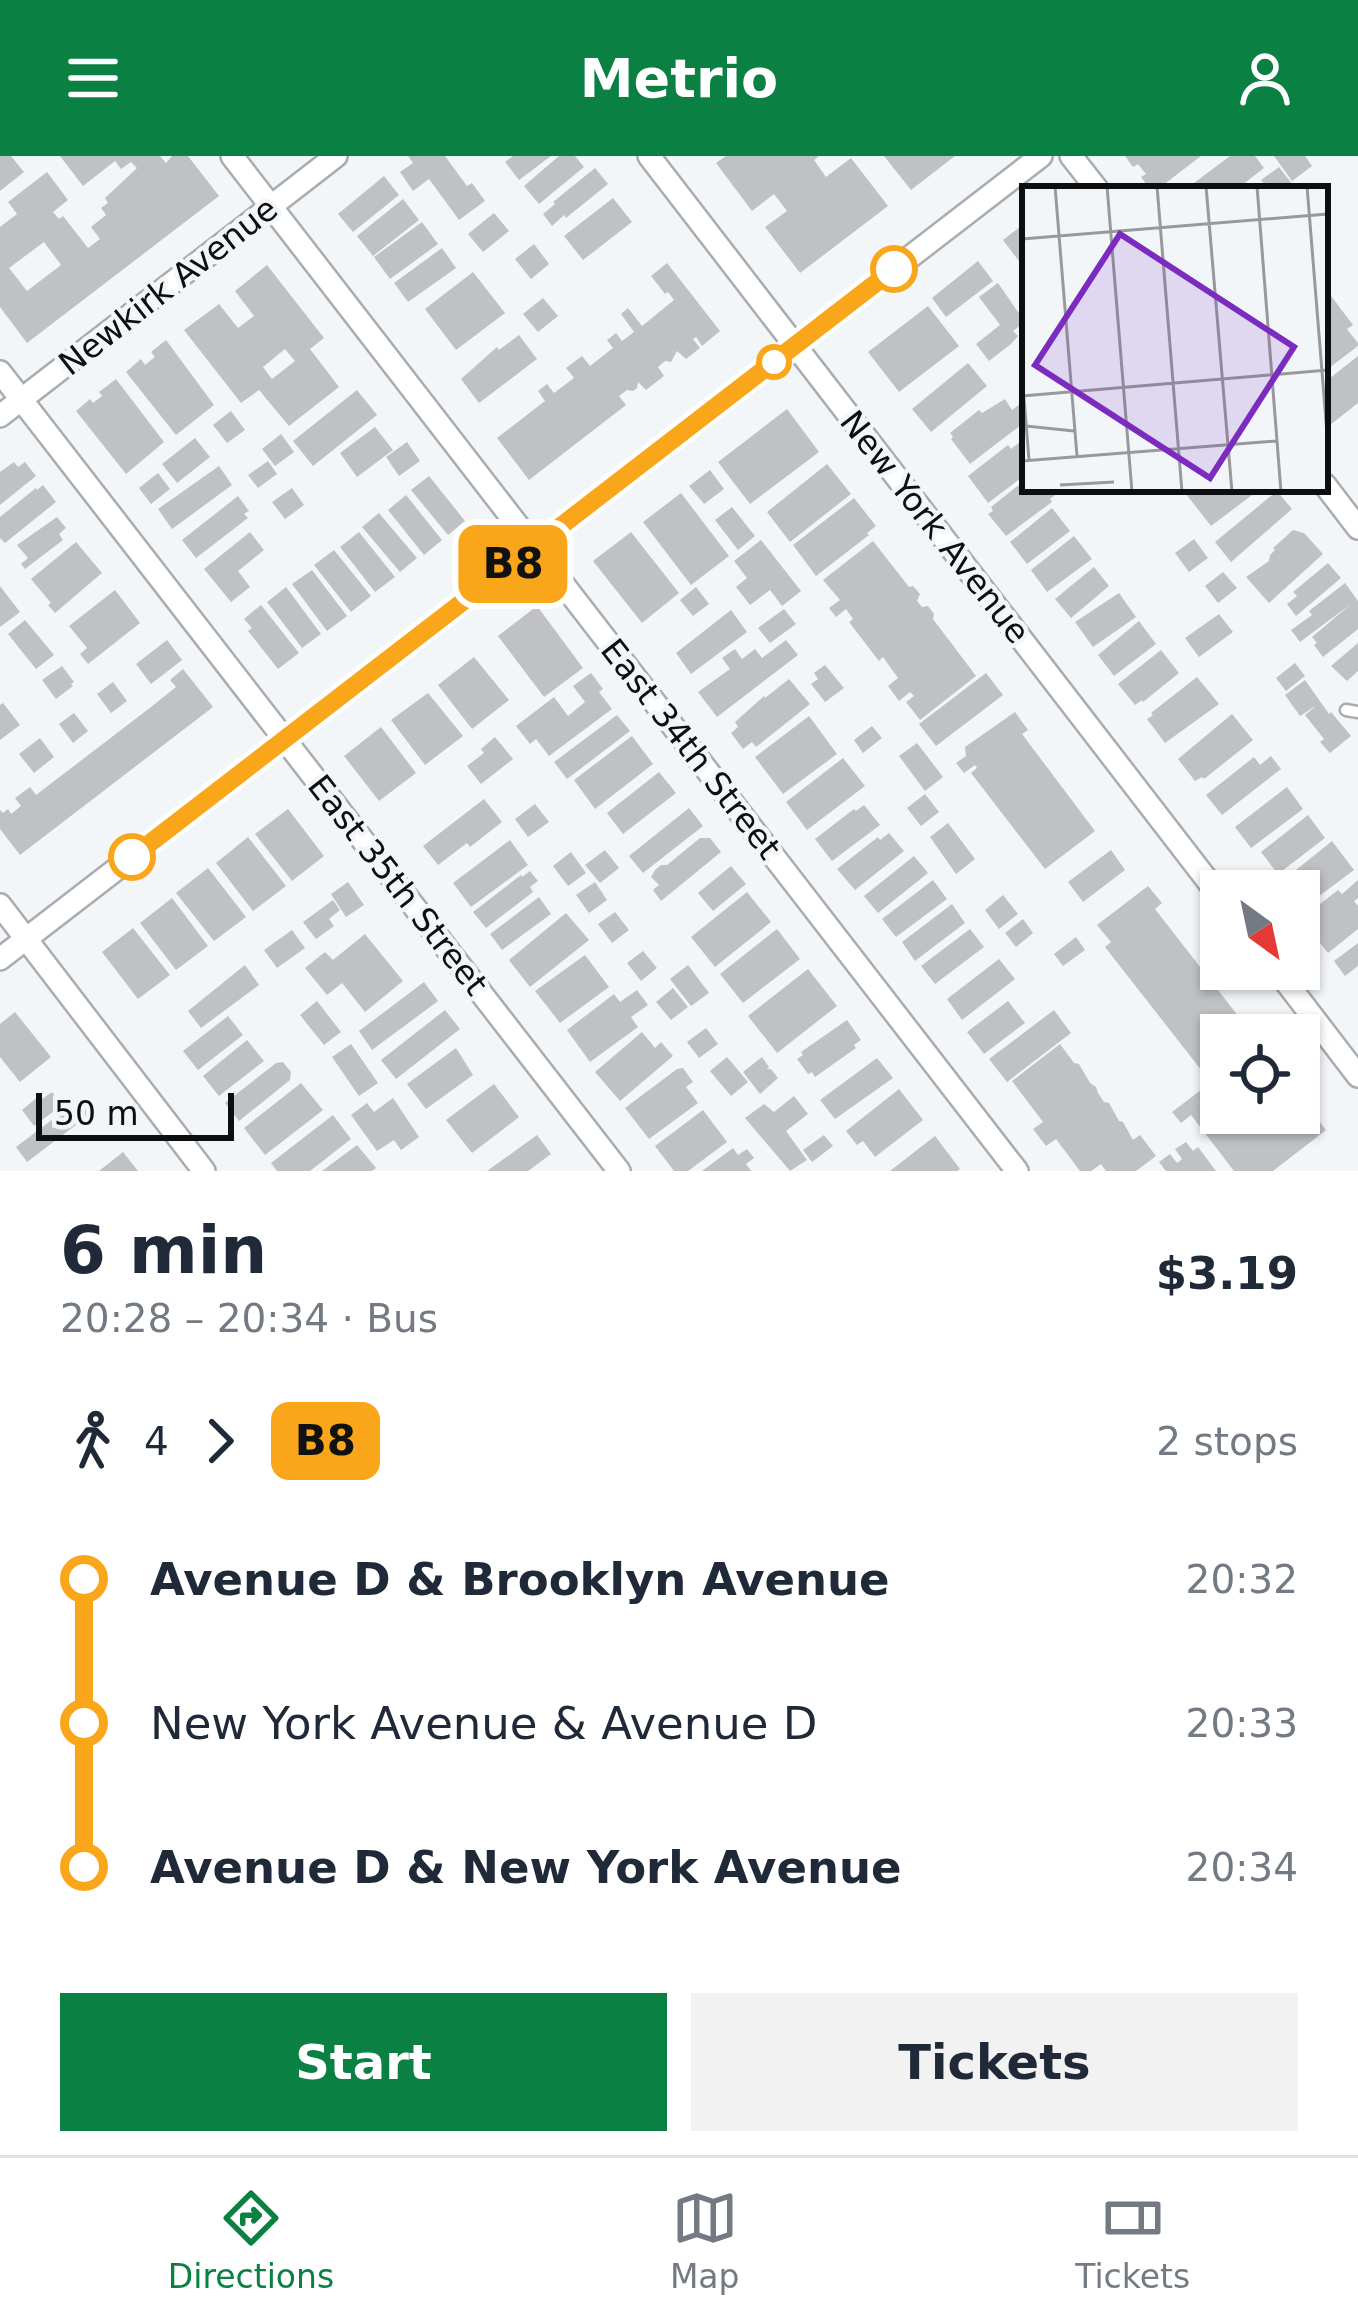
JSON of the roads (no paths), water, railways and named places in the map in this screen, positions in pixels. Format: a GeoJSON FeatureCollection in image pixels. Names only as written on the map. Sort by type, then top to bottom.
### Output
{"type":"FeatureCollection","features":[{"type":"Feature","properties":{"kind":"street","name":"East 34th Street"},"geometry":{"type":"LineString","coordinates":[[232,156],[1017,1171]]}},
{"type":"Feature","properties":{"kind":"street","name":"Newkirk Avenue"},"geometry":{"type":"LineString","coordinates":[[0,416],[336,156]]}},
{"type":"Feature","properties":{"kind":"street","name":"New York Avenue"},"geometry":{"type":"LineString","coordinates":[[649,156],[1200,871]]}},
{"type":"Feature","properties":{"kind":"street"},"geometry":{"type":"LineString","coordinates":[[0,959],[1041,156]]}},
{"type":"Feature","properties":{"kind":"street"},"geometry":{"type":"LineString","coordinates":[[1071,156],[1095,186]]}},
{"type":"Feature","properties":{"kind":"street","name":"East 35th Street"},"geometry":{"type":"LineString","coordinates":[[0,372],[619,1171]]}},
{"type":"Feature","properties":{"kind":"street"},"geometry":{"type":"LineString","coordinates":[[1328,489],[1358,528]]}},
{"type":"Feature","properties":{"kind":"street"},"geometry":{"type":"LineString","coordinates":[[0,905],[204,1171]]}},
{"type":"Feature","properties":{"kind":"street"},"geometry":{"type":"LineString","coordinates":[[1292,990],[1358,1076]]}}]}
